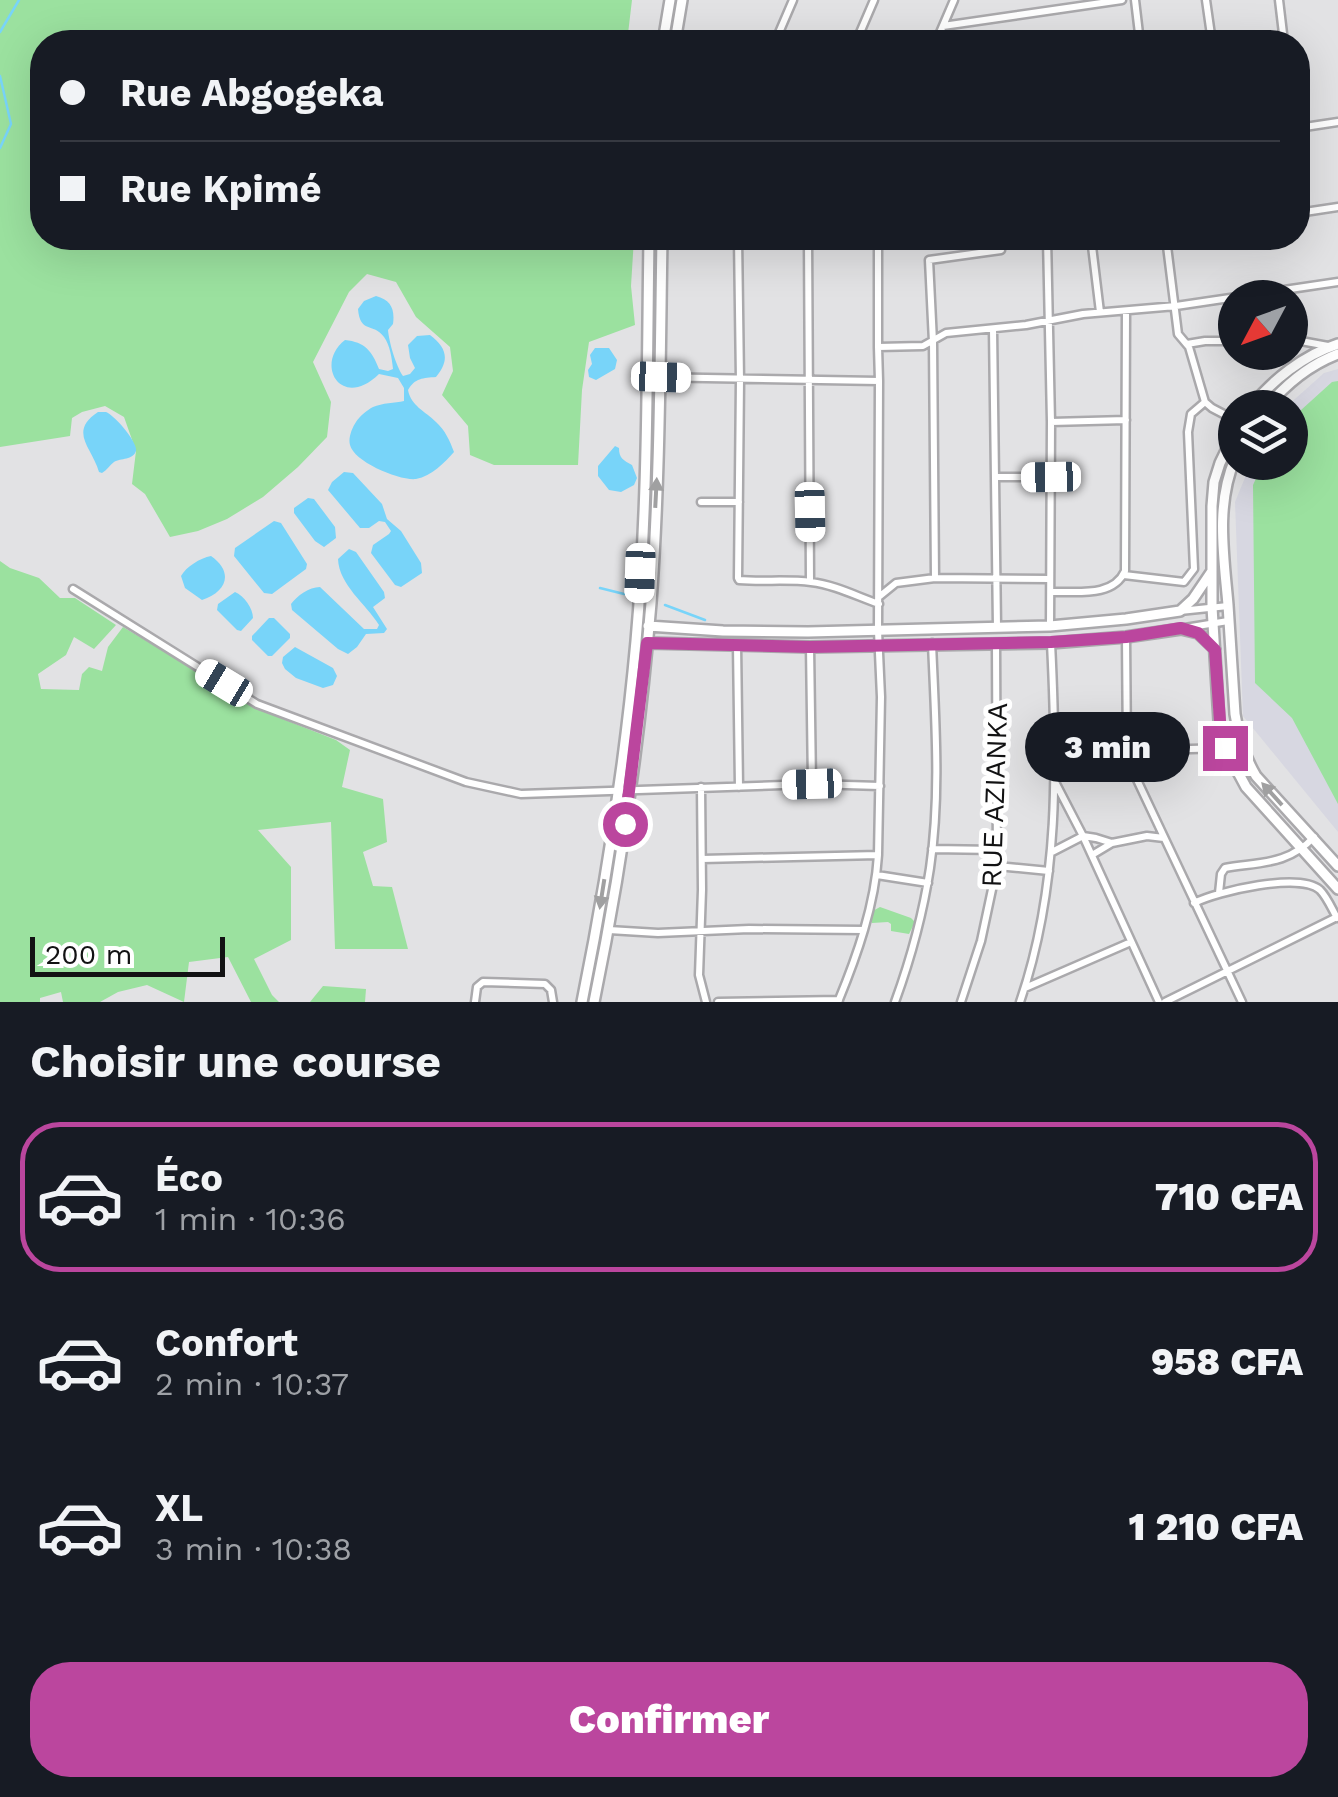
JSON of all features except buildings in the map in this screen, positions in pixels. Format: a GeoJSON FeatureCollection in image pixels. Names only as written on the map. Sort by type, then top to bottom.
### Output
{"type":"FeatureCollection","features":[{"type":"Feature","properties":{"kind":"main road"},"geometry":{"type":"LineString","coordinates":[[665,30],[670,0]]}},
{"type":"Feature","properties":{"kind":"main road"},"geometry":{"type":"LineString","coordinates":[[677,30],[682,0]]}},
{"type":"Feature","properties":{"kind":"main road"},"geometry":{"type":"LineString","coordinates":[[643,625],[649,250]]}},
{"type":"Feature","properties":{"kind":"main road"},"geometry":{"type":"LineString","coordinates":[[594,1002],[609,930],[642,642],[661,377],[662,250]]}},
{"type":"Feature","properties":{"kind":"main road"},"geometry":{"type":"LineString","coordinates":[[1268,390],[1296,365],[1336,348]]}},
{"type":"Feature","properties":{"kind":"main road"},"geometry":{"type":"LineString","coordinates":[[1282,390],[1336,348]]}},
{"type":"Feature","properties":{"kind":"main road"},"geometry":{"type":"LineString","coordinates":[[1218,469],[1212,506],[1212,608],[1225,748],[1246,788],[1338,890]]}},
{"type":"Feature","properties":{"kind":"main road"},"geometry":{"type":"LineString","coordinates":[[1228,480],[1223,516],[1228,621],[1235,714],[1242,748],[1256,776],[1338,866]]}},
{"type":"Feature","properties":{"kind":"main road"},"geometry":{"type":"LineString","coordinates":[[643,625],[723,631],[878,631],[1126,620],[1180,612],[1212,571]]}},
{"type":"Feature","properties":{"kind":"main road"},"geometry":{"type":"LineString","coordinates":[[642,642],[810,647],[1051,642],[1126,637],[1181,628],[1198,633],[1215,650]]}},
{"type":"Feature","properties":{"kind":"main road"},"geometry":{"type":"LineString","coordinates":[[582,1002],[625,789]]}},
{"type":"Feature","properties":{"kind":"street"},"geometry":{"type":"LineString","coordinates":[[780,30],[793,0]]}},
{"type":"Feature","properties":{"kind":"street"},"geometry":{"type":"LineString","coordinates":[[861,30],[874,0]]}},
{"type":"Feature","properties":{"kind":"street"},"geometry":{"type":"LineString","coordinates":[[941,30],[954,0]]}},
{"type":"Feature","properties":{"kind":"street"},"geometry":{"type":"LineString","coordinates":[[943,26],[1122,0]]}},
{"type":"Feature","properties":{"kind":"street"},"geometry":{"type":"LineString","coordinates":[[1134,0],[1138,30]]}},
{"type":"Feature","properties":{"kind":"street"},"geometry":{"type":"LineString","coordinates":[[1206,0],[1210,30]]}},
{"type":"Feature","properties":{"kind":"street"},"geometry":{"type":"LineString","coordinates":[[1279,0],[1283,30]]}},
{"type":"Feature","properties":{"kind":"street"},"geometry":{"type":"LineString","coordinates":[[1310,126],[1338,122]]}},
{"type":"Feature","properties":{"kind":"street"},"geometry":{"type":"LineString","coordinates":[[1310,211],[1338,207]]}},
{"type":"Feature","properties":{"kind":"street"},"geometry":{"type":"LineString","coordinates":[[738,250],[739,580],[810,582],[879,600]]}},
{"type":"Feature","properties":{"kind":"street"},"geometry":{"type":"LineString","coordinates":[[808,250],[810,582]]}},
{"type":"Feature","properties":{"kind":"street"},"geometry":{"type":"LineString","coordinates":[[718,1002],[839,1001],[864,930],[877,874],[881,698],[878,250]]}},
{"type":"Feature","properties":{"kind":"street"},"geometry":{"type":"LineString","coordinates":[[934,578],[930,260],[1001,250]]}},
{"type":"Feature","properties":{"kind":"street"},"geometry":{"type":"LineString","coordinates":[[1047,250],[1050,626]]}},
{"type":"Feature","properties":{"kind":"street"},"geometry":{"type":"LineString","coordinates":[[1092,250],[1100,312]]}},
{"type":"Feature","properties":{"kind":"street"},"geometry":{"type":"LineString","coordinates":[[1168,250],[1178,334],[1188,346],[1205,402],[1218,410]]}},
{"type":"Feature","properties":{"kind":"street"},"geometry":{"type":"LineString","coordinates":[[878,348],[915,347],[946,333],[1338,282]]}},
{"type":"Feature","properties":{"kind":"street"},"geometry":{"type":"LineString","coordinates":[[1051,592],[1107,589],[1124,575],[1126,311]]}},
{"type":"Feature","properties":{"kind":"street"},"geometry":{"type":"LineString","coordinates":[[994,329],[997,627]]}},
{"type":"Feature","properties":{"kind":"street"},"geometry":{"type":"LineString","coordinates":[[1188,346],[1218,341]]}},
{"type":"Feature","properties":{"kind":"street"},"geometry":{"type":"LineString","coordinates":[[1308,343],[1336,348]]}},
{"type":"Feature","properties":{"kind":"street"},"geometry":{"type":"LineString","coordinates":[[648,377],[879,381]]}},
{"type":"Feature","properties":{"kind":"street"},"geometry":{"type":"LineString","coordinates":[[1184,582],[1194,569],[1188,432],[1191,414],[1205,402]]}},
{"type":"Feature","properties":{"kind":"street"},"geometry":{"type":"LineString","coordinates":[[1051,422],[1126,420]]}},
{"type":"Feature","properties":{"kind":"street"},"geometry":{"type":"LineString","coordinates":[[995,477],[1051,477]]}},
{"type":"Feature","properties":{"kind":"street"},"geometry":{"type":"LineString","coordinates":[[700,502],[738,502]]}},
{"type":"Feature","properties":{"kind":"street"},"geometry":{"type":"LineString","coordinates":[[1124,575],[1184,582],[1196,593]]}},
{"type":"Feature","properties":{"kind":"street"},"geometry":{"type":"LineString","coordinates":[[879,600],[896,583],[934,578],[1050,580]]}},
{"type":"Feature","properties":{"kind":"street"},"geometry":{"type":"LineString","coordinates":[[73,589],[257,704],[446,776],[521,794],[812,784],[880,786]]}},
{"type":"Feature","properties":{"kind":"street"},"geometry":{"type":"LineString","coordinates":[[1180,612],[1228,606]]}},
{"type":"Feature","properties":{"kind":"street"},"geometry":{"type":"LineString","coordinates":[[1181,628],[1228,621]]}},
{"type":"Feature","properties":{"kind":"street"},"geometry":{"type":"LineString","coordinates":[[1126,637],[1130,765],[1242,1002]]}},
{"type":"Feature","properties":{"kind":"street"},"geometry":{"type":"LineString","coordinates":[[1020,1002],[1039,938],[1051,852],[1055,782],[1051,642]]}},
{"type":"Feature","properties":{"kind":"street"},"geometry":{"type":"LineString","coordinates":[[895,1002],[913,951],[932,849],[936,773],[932,643]]}},
{"type":"Feature","properties":{"kind":"street","name":"RUE AZIANKA"},"geometry":{"type":"LineString","coordinates":[[961,1002],[982,941],[996,866],[996,643]]}},
{"type":"Feature","properties":{"kind":"street"},"geometry":{"type":"LineString","coordinates":[[737,646],[739,788]]}},
{"type":"Feature","properties":{"kind":"street"},"geometry":{"type":"LineString","coordinates":[[810,647],[812,784]]}},
{"type":"Feature","properties":{"kind":"street"},"geometry":{"type":"LineString","coordinates":[[1054,752],[1225,748]]}},
{"type":"Feature","properties":{"kind":"street"},"geometry":{"type":"LineString","coordinates":[[1055,782],[1162,1002],[1338,918],[1320,890],[1301,881],[1219,893],[1194,903]]}},
{"type":"Feature","properties":{"kind":"street"},"geometry":{"type":"LineString","coordinates":[[701,787],[699,975],[706,1002]]}},
{"type":"Feature","properties":{"kind":"street"},"geometry":{"type":"LineString","coordinates":[[1147,836],[1157,821]]}},
{"type":"Feature","properties":{"kind":"street"},"geometry":{"type":"LineString","coordinates":[[1051,852],[1083,836],[1112,843]]}},
{"type":"Feature","properties":{"kind":"street"},"geometry":{"type":"LineString","coordinates":[[1092,854],[1112,843],[1147,836],[1165,838]]}},
{"type":"Feature","properties":{"kind":"street"},"geometry":{"type":"LineString","coordinates":[[1219,893],[1225,868],[1287,858],[1314,837]]}},
{"type":"Feature","properties":{"kind":"street"},"geometry":{"type":"LineString","coordinates":[[932,849],[997,850]]}},
{"type":"Feature","properties":{"kind":"street"},"geometry":{"type":"LineString","coordinates":[[702,859],[878,855]]}},
{"type":"Feature","properties":{"kind":"street"},"geometry":{"type":"LineString","coordinates":[[996,866],[1049,871]]}},
{"type":"Feature","properties":{"kind":"street"},"geometry":{"type":"LineString","coordinates":[[877,874],[928,883]]}},
{"type":"Feature","properties":{"kind":"street"},"geometry":{"type":"LineString","coordinates":[[609,930],[864,930]]}},
{"type":"Feature","properties":{"kind":"street"},"geometry":{"type":"LineString","coordinates":[[1024,989],[1130,942]]}},
{"type":"Feature","properties":{"kind":"street"},"geometry":{"type":"LineString","coordinates":[[476,1002],[477,987],[483,982],[545,984],[551,990],[553,1002]]}},
{"type":"Feature","properties":{"kind":"shaded area"},"geometry":{"type":"Polygon","coordinates":[[[1338,369],[1338,832],[1243,716],[1235,502],[1244,480],[1308,480],[1305,390],[1324,373],[1338,369]]]}},
{"type":"Feature","properties":{"kind":"green space"},"geometry":{"type":"Polygon","coordinates":[[[0,0],[632,0],[628,30],[30,30],[30,250],[633,250],[631,286],[635,325],[589,342],[578,465],[494,465],[470,455],[468,426],[442,395],[453,371],[450,347],[416,317],[396,282],[367,274],[349,292],[313,362],[331,402],[327,437],[263,497],[227,519],[170,537],[145,494],[132,484],[136,451],[124,417],[105,406],[72,418],[70,436],[0,447],[0,0]]]}},
{"type":"Feature","properties":{"kind":"green space"},"geometry":{"type":"Polygon","coordinates":[[[1338,381],[1338,804],[1292,718],[1255,683],[1253,485],[1255,480],[1308,480],[1308,404],[1338,381]]]}},
{"type":"Feature","properties":{"kind":"green space"},"geometry":{"type":"Polygon","coordinates":[[[0,561],[39,578],[60,598],[75,598],[116,625],[94,649],[74,637],[66,655],[38,674],[41,689],[79,690],[82,674],[89,667],[102,671],[108,647],[123,627],[270,714],[336,740],[350,750],[342,787],[383,799],[387,842],[363,852],[373,886],[392,887],[408,949],[335,949],[331,822],[258,830],[291,867],[291,940],[254,959],[279,1002],[251,1002],[228,957],[189,962],[184,1002],[147,985],[118,992],[100,1002],[63,1002],[61,992],[40,998],[40,1002],[0,1002],[0,561]]]}},
{"type":"Feature","properties":{"kind":"green space"},"geometry":{"type":"Polygon","coordinates":[[[880,907],[911,918],[915,922],[909,934],[891,931],[888,922],[872,923],[869,913],[880,907]]]}},
{"type":"Feature","properties":{"kind":"green space"},"geometry":{"type":"Polygon","coordinates":[[[323,986],[366,989],[365,1002],[310,1002],[323,986]]]}},
{"type":"Feature","properties":{"kind":"water"},"geometry":{"type":"Polygon","coordinates":[[[376,296],[392,310],[393,324],[388,330],[403,376],[415,368],[408,345],[417,336],[430,335],[445,354],[436,377],[423,378],[408,390],[415,404],[442,429],[454,452],[442,465],[416,479],[378,469],[360,458],[350,445],[353,427],[366,412],[404,401],[404,388],[398,378],[379,374],[353,388],[343,386],[332,371],[336,350],[345,340],[367,348],[379,369],[393,369],[384,337],[364,325],[359,317],[358,309],[364,301],[376,296]]]}},
{"type":"Feature","properties":{"kind":"water"},"geometry":{"type":"Polygon","coordinates":[[[595,348],[609,348],[617,360],[615,369],[596,380],[589,377],[588,370],[595,348]]]}},
{"type":"Feature","properties":{"kind":"water"},"geometry":{"type":"Polygon","coordinates":[[[98,412],[106,412],[120,423],[136,447],[134,454],[114,462],[102,473],[83,433],[89,419],[98,412]]]}},
{"type":"Feature","properties":{"kind":"water"},"geometry":{"type":"Polygon","coordinates":[[[615,446],[632,465],[637,478],[634,485],[621,492],[609,490],[598,476],[598,466],[615,446]]]}},
{"type":"Feature","properties":{"kind":"water"},"geometry":{"type":"Polygon","coordinates":[[[344,472],[353,473],[382,504],[387,519],[401,531],[421,563],[422,573],[401,587],[395,585],[371,553],[373,545],[391,531],[385,522],[360,528],[328,490],[344,472]]]}},
{"type":"Feature","properties":{"kind":"water"},"geometry":{"type":"Polygon","coordinates":[[[308,498],[314,499],[335,527],[336,538],[324,547],[294,513],[294,508],[308,498]]]}},
{"type":"Feature","properties":{"kind":"water"},"geometry":{"type":"Polygon","coordinates":[[[274,521],[281,523],[307,564],[306,569],[272,594],[264,593],[234,556],[235,548],[274,521]]]}},
{"type":"Feature","properties":{"kind":"water"},"geometry":{"type":"Polygon","coordinates":[[[349,549],[356,552],[384,592],[385,598],[373,607],[387,629],[384,633],[366,634],[348,654],[292,610],[291,604],[320,587],[364,629],[377,629],[379,625],[343,577],[338,559],[349,549]]]}},
{"type":"Feature","properties":{"kind":"water"},"geometry":{"type":"Polygon","coordinates":[[[211,556],[223,569],[224,581],[217,592],[202,600],[185,588],[181,576],[194,563],[211,556]]]}},
{"type":"Feature","properties":{"kind":"water"},"geometry":{"type":"Polygon","coordinates":[[[235,592],[253,614],[241,631],[217,610],[218,604],[235,592]]]}},
{"type":"Feature","properties":{"kind":"water"},"geometry":{"type":"Polygon","coordinates":[[[269,618],[274,618],[290,634],[272,656],[252,640],[269,618]]]}},
{"type":"Feature","properties":{"kind":"water"},"geometry":{"type":"Polygon","coordinates":[[[295,647],[333,668],[337,676],[333,685],[323,688],[296,678],[285,669],[283,657],[295,647]]]}},
{"type":"Feature","properties":{"kind":"waterway"},"geometry":{"type":"LineString","coordinates":[[0,32],[19,0]]}},
{"type":"Feature","properties":{"kind":"waterway"},"geometry":{"type":"LineString","coordinates":[[0,76],[11,124],[0,148]]}},
{"type":"Feature","properties":{"kind":"waterway"},"geometry":{"type":"LineString","coordinates":[[600,588],[624,594]]}},
{"type":"Feature","properties":{"kind":"waterway"},"geometry":{"type":"LineString","coordinates":[[665,605],[705,620]]}},
{"type":"Feature","properties":{"kind":"route"},"geometry":{"type":"LineString","coordinates":[[625,824],[647,643],[810,647],[1051,642],[1126,637],[1181,628],[1198,633],[1215,650],[1225,748]]}}]}
